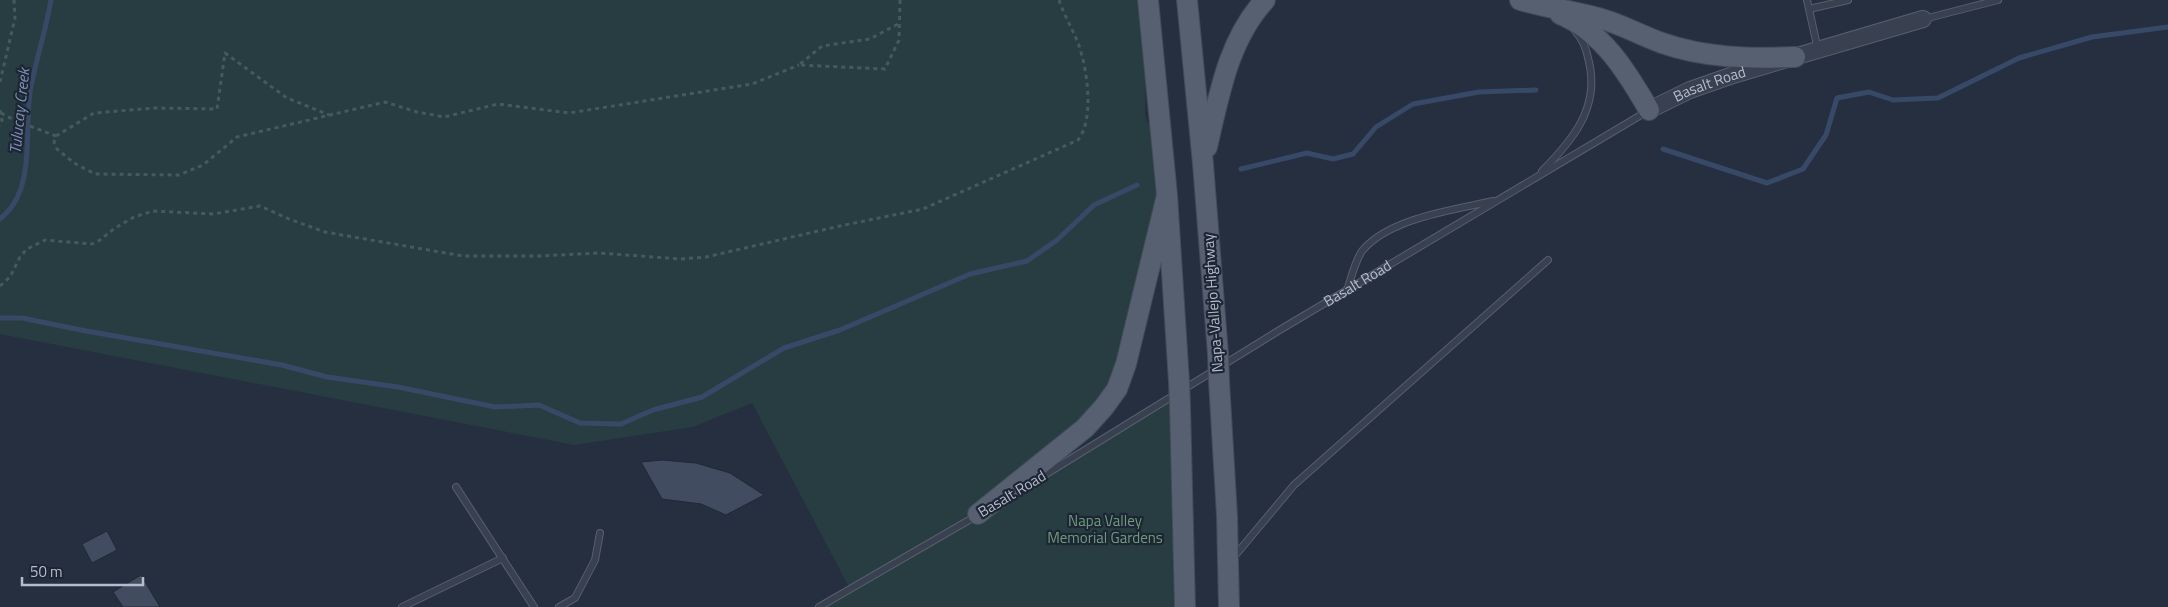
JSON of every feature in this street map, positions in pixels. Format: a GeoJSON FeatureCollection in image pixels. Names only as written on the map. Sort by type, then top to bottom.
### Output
{"type":"FeatureCollection","features":[{"type":"Feature","properties":{"kind":"main road"},"geometry":{"type":"LineString","coordinates":[[1148,0],[1167,195],[1179,382],[1184,607]]}},
{"type":"Feature","properties":{"kind":"main road","name":"Napa-Vallejo Highway"},"geometry":{"type":"LineString","coordinates":[[1187,0],[1203,164],[1218,354],[1229,607]]}},
{"type":"Feature","properties":{"kind":"main road"},"geometry":{"type":"LineString","coordinates":[[1203,164],[1229,63],[1240,35],[1253,13],[1264,0]]}},
{"type":"Feature","properties":{"kind":"main road"},"geometry":{"type":"LineString","coordinates":[[1520,0],[1588,14],[1613,22],[1661,43],[1688,51],[1717,56],[1795,57]]}},
{"type":"Feature","properties":{"kind":"main road"},"geometry":{"type":"LineString","coordinates":[[1542,6],[1571,18],[1595,36],[1617,59],[1649,110]]}},
{"type":"Feature","properties":{"kind":"main road"},"geometry":{"type":"LineString","coordinates":[[978,514],[1085,428],[1104,407],[1116,389],[1128,355],[1167,195]]}},
{"type":"Feature","properties":{"kind":"street","name":"Basalt Road"},"geometry":{"type":"LineString","coordinates":[[1649,110],[1690,90],[1923,19]]}},
{"type":"Feature","properties":{"kind":"lane"},"geometry":{"type":"LineString","coordinates":[[1807,0],[1818,50]]}},
{"type":"Feature","properties":{"kind":"lane"},"geometry":{"type":"LineString","coordinates":[[1809,9],[1848,0]]}},
{"type":"Feature","properties":{"kind":"lane"},"geometry":{"type":"LineString","coordinates":[[1923,19],[1998,0]]}},
{"type":"Feature","properties":{"kind":"lane"},"geometry":{"type":"LineString","coordinates":[[1535,178],[1576,132],[1587,112],[1592,90],[1591,69],[1587,51],[1578,34],[1565,20],[1542,6]]}},
{"type":"Feature","properties":{"kind":"lane","name":"Basalt Road"},"geometry":{"type":"LineString","coordinates":[[819,607],[978,514],[1347,290],[1649,110]]}},
{"type":"Feature","properties":{"kind":"lane"},"geometry":{"type":"LineString","coordinates":[[1347,290],[1362,252],[1384,232],[1419,219],[1499,199]]}},
{"type":"Feature","properties":{"kind":"lane"},"geometry":{"type":"LineString","coordinates":[[1228,565],[1294,485],[1548,260]]}},
{"type":"Feature","properties":{"kind":"lane"},"geometry":{"type":"LineString","coordinates":[[456,487],[534,607]]}},
{"type":"Feature","properties":{"kind":"lane"},"geometry":{"type":"LineString","coordinates":[[559,607],[575,598],[595,560],[600,533]]}},
{"type":"Feature","properties":{"kind":"lane"},"geometry":{"type":"LineString","coordinates":[[402,607],[503,558]]}},
{"type":"Feature","properties":{"kind":"path"},"geometry":{"type":"LineString","coordinates":[[0,82],[15,18],[14,0]]}},
{"type":"Feature","properties":{"kind":"path"},"geometry":{"type":"LineString","coordinates":[[799,65],[885,69],[900,40],[900,0]]}},
{"type":"Feature","properties":{"kind":"path"},"geometry":{"type":"LineString","coordinates":[[0,286],[10,277],[20,257],[34,245],[45,240],[92,244],[115,228],[144,213],[153,211],[213,214],[260,206],[289,220],[325,232],[463,256],[532,256],[599,253],[681,259],[706,258],[840,226],[923,209],[1026,165],[1078,140],[1082,135],[1087,124],[1087,80],[1078,44],[1059,0]]}},
{"type":"Feature","properties":{"kind":"path"},"geometry":{"type":"LineString","coordinates":[[331,116],[287,98],[225,53],[217,109],[154,108],[94,113],[56,136],[54,142],[57,150],[74,163],[95,174],[179,175],[203,166],[237,137],[331,116],[385,102],[417,112],[444,117],[498,104],[569,113],[752,84],[799,65],[822,46],[870,40],[900,23]]}},
{"type":"Feature","properties":{"kind":"path"},"geometry":{"type":"LineString","coordinates":[[0,112],[14,120],[56,136]]}},
{"type":"Feature","properties":{"kind":"path"},"geometry":{"type":"LineString","coordinates":[[0,112],[2,120],[0,126]]}},
{"type":"Feature","properties":{"kind":"green space","name":"Napa Valley Memorial Gardens"},"geometry":{"type":"Polygon","coordinates":[[[0,0],[1147,0],[1145,114],[1147,123],[1160,120],[1167,195],[1117,389],[982,512],[1177,394],[1185,607],[819,607],[850,589],[752,403],[693,427],[574,445],[0,334],[0,0]]]}},
{"type":"Feature","properties":{"kind":"building"},"geometry":{"type":"Polygon","coordinates":[[[662,460],[696,463],[730,473],[764,495],[726,515],[701,504],[662,499],[641,462],[662,460]]]}},
{"type":"Feature","properties":{"kind":"building"},"geometry":{"type":"Polygon","coordinates":[[[107,531],[117,550],[92,563],[82,544],[107,531]]]}},
{"type":"Feature","properties":{"kind":"building"},"geometry":{"type":"Polygon","coordinates":[[[141,575],[160,607],[123,607],[113,592],[141,575]]]}},
{"type":"Feature","properties":{"kind":"waterway","name":"Tulucay Creek"},"geometry":{"type":"LineString","coordinates":[[0,219],[13,205],[20,192],[24,178],[31,86],[51,0]]}},
{"type":"Feature","properties":{"kind":"waterway"},"geometry":{"type":"LineString","coordinates":[[1663,149],[1767,183],[1803,169],[1826,135],[1837,98],[1869,92],[1893,100],[1938,98],[2019,58],[2092,37],[2168,27]]}},
{"type":"Feature","properties":{"kind":"waterway"},"geometry":{"type":"LineString","coordinates":[[1241,169],[1307,153],[1333,159],[1353,154],[1376,127],[1413,104],[1479,92],[1536,90]]}},
{"type":"Feature","properties":{"kind":"waterway"},"geometry":{"type":"LineString","coordinates":[[0,318],[22,318],[282,365],[327,377],[398,387],[495,407],[539,405],[580,423],[621,424],[653,410],[702,397],[784,348],[840,330],[970,274],[1027,261],[1057,240],[1094,205],[1137,185]]}}]}
